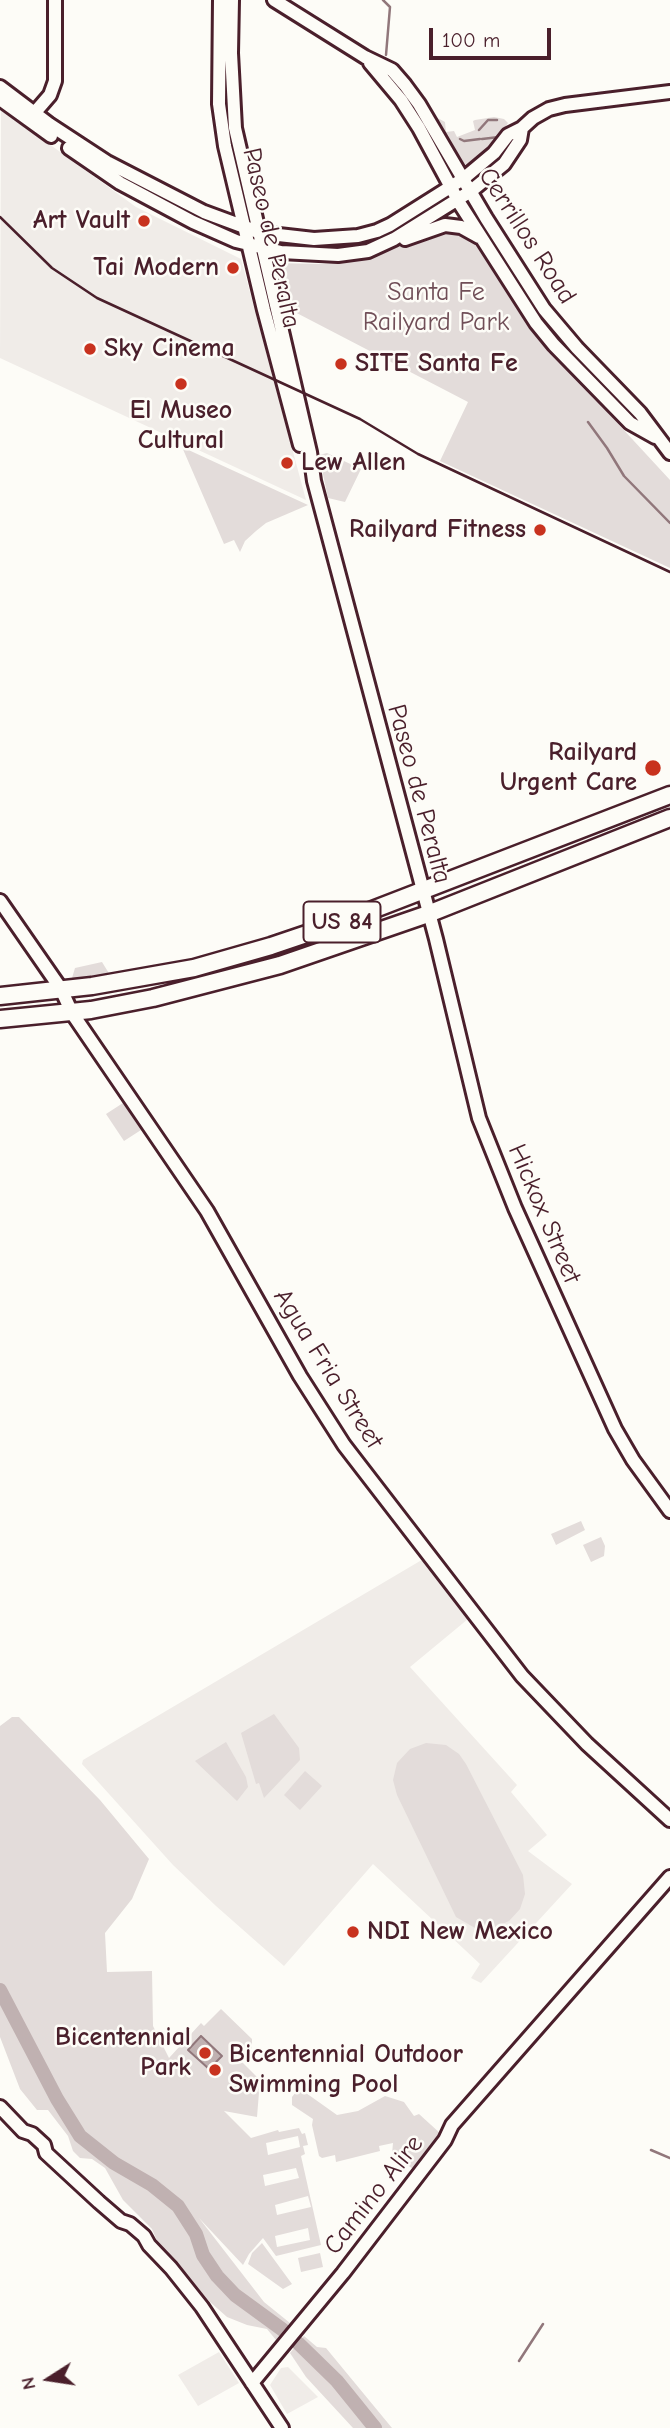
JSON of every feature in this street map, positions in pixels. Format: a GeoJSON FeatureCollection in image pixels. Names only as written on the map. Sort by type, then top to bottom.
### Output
{"type":"FeatureCollection","features":[{"type":"Feature","properties":{"kind":"highway","name":"US 84"},"geometry":{"type":"LineString","coordinates":[[0,996],[194,968],[235,957],[336,924],[670,795]]}},
{"type":"Feature","properties":{"kind":"highway","name":"US 84"},"geometry":{"type":"LineString","coordinates":[[0,1019],[72,1013],[153,998],[323,952],[428,914],[670,818]]}},
{"type":"Feature","properties":{"kind":"street"},"geometry":{"type":"LineString","coordinates":[[32,116],[50,95],[55,81],[55,0]]}},
{"type":"Feature","properties":{"kind":"street","name":"Paseo de Peralta"},"geometry":{"type":"LineString","coordinates":[[220,0],[219,104],[225,146],[292,416],[314,481],[428,914]]}},
{"type":"Feature","properties":{"kind":"street","name":"Paseo de Peralta"},"geometry":{"type":"LineString","coordinates":[[232,0],[236,128],[310,452],[314,481]]}},
{"type":"Feature","properties":{"kind":"street"},"geometry":{"type":"LineString","coordinates":[[233,76],[236,7],[239,0]]}},
{"type":"Feature","properties":{"kind":"street","name":"Cerrillos Road"},"geometry":{"type":"LineString","coordinates":[[274,0],[365,57],[391,70],[405,85],[544,309],[577,348],[640,413],[670,453]]}},
{"type":"Feature","properties":{"kind":"street","name":"Cerrillos Road"},"geometry":{"type":"LineString","coordinates":[[365,57],[411,115],[458,200],[519,298],[554,345],[629,424],[658,439]]}},
{"type":"Feature","properties":{"kind":"street"},"geometry":{"type":"LineString","coordinates":[[0,87],[32,116],[120,183],[194,222],[249,245],[308,254],[368,251],[445,225],[461,227],[483,240]]}},
{"type":"Feature","properties":{"kind":"street"},"geometry":{"type":"LineString","coordinates":[[0,99],[107,162],[204,212],[261,233],[302,239],[358,236],[390,225],[463,179],[494,153],[508,135],[533,118],[557,107],[670,92]]}},
{"type":"Feature","properties":{"kind":"street"},"geometry":{"type":"LineString","coordinates":[[368,251],[394,239],[471,191],[504,164],[520,140],[522,128]]}},
{"type":"Feature","properties":{"kind":"street","name":"Agua Fria Street"},"geometry":{"type":"LineString","coordinates":[[0,901],[61,989],[72,1013],[207,1211],[300,1376],[344,1445],[522,1676],[587,1744],[670,1820]]}},
{"type":"Feature","properties":{"kind":"street","name":"Hickox Street"},"geometry":{"type":"LineString","coordinates":[[428,914],[479,1118],[515,1209],[615,1429],[633,1460],[670,1511]]}},
{"type":"Feature","properties":{"kind":"street","name":"Camino Alire"},"geometry":{"type":"LineString","coordinates":[[252,2383],[445,2140],[452,2125],[670,1877]]}},
{"type":"Feature","properties":{"kind":"street"},"geometry":{"type":"LineString","coordinates":[[0,2107],[23,2131],[32,2145],[40,2152],[46,2153],[121,2221],[127,2222],[146,2239],[197,2300],[282,2428]]}},
{"type":"Feature","properties":{"kind":"shaded area"},"geometry":{"type":"Polygon","coordinates":[[[1,109],[136,207],[241,259],[306,500],[0,358],[1,109]]]}},
{"type":"Feature","properties":{"kind":"shaded area"},"geometry":{"type":"Polygon","coordinates":[[[423,1561],[468,1619],[410,1667],[517,1785],[511,1792],[547,1835],[528,1851],[572,1884],[481,1983],[471,1978],[480,1964],[373,1864],[284,1966],[173,1865],[82,1764],[83,1760],[423,1561]]]}},
{"type":"Feature","properties":{"kind":"shaded area","name":"Bicentennial Park"},"geometry":{"type":"Polygon","coordinates":[[[201,2036],[222,2056],[209,2069],[188,2050],[201,2036]]]}},
{"type":"Feature","properties":{"kind":"shaded area"},"geometry":{"type":"Polygon","coordinates":[[[219,2352],[239,2383],[198,2406],[178,2375],[219,2352]]]}},
{"type":"Feature","properties":{"kind":"shaded area"},"geometry":{"type":"Polygon","coordinates":[[[288,2367],[318,2397],[287,2414],[270,2385],[281,2368],[288,2367]]]}},
{"type":"Feature","properties":{"kind":"green space"},"geometry":{"type":"Polygon","coordinates":[[[434,116],[445,122],[446,132],[454,131],[457,137],[475,130],[475,120],[494,117],[504,119],[508,123],[488,153],[470,166],[461,163],[434,116]]]}},
{"type":"Feature","properties":{"kind":"green space","name":"Santa Fe Railyard Park"},"geometry":{"type":"Polygon","coordinates":[[[442,232],[457,232],[474,242],[518,311],[549,349],[670,480],[670,568],[440,461],[468,402],[289,309],[275,263],[322,264],[355,261],[442,232]]]}},
{"type":"Feature","properties":{"kind":"green space"},"geometry":{"type":"Polygon","coordinates":[[[182,447],[308,505],[266,523],[245,541],[240,552],[234,540],[224,544],[182,447]]]}},
{"type":"Feature","properties":{"kind":"green space"},"geometry":{"type":"Polygon","coordinates":[[[327,453],[361,469],[345,502],[328,498],[319,455],[327,453]]]}},
{"type":"Feature","properties":{"kind":"green space"},"geometry":{"type":"Polygon","coordinates":[[[102,962],[110,975],[72,978],[75,968],[102,962]]]}},
{"type":"Feature","properties":{"kind":"green space"},"geometry":{"type":"Polygon","coordinates":[[[123,1103],[141,1130],[124,1141],[106,1114],[123,1103]]]}},
{"type":"Feature","properties":{"kind":"green space"},"geometry":{"type":"Polygon","coordinates":[[[581,1521],[585,1530],[556,1545],[551,1534],[581,1521]]]}},
{"type":"Feature","properties":{"kind":"green space"},"geometry":{"type":"Polygon","coordinates":[[[601,1537],[605,1546],[604,1556],[591,1562],[583,1545],[601,1537]]]}},
{"type":"Feature","properties":{"kind":"green space"},"geometry":{"type":"Polygon","coordinates":[[[274,1714],[299,1748],[300,1760],[264,1798],[259,1783],[256,1784],[241,1733],[274,1714]]]}},
{"type":"Feature","properties":{"kind":"green space"},"geometry":{"type":"Polygon","coordinates":[[[12,1717],[19,1717],[100,1800],[149,1859],[132,1899],[105,1933],[107,1972],[152,1971],[153,2026],[169,2058],[201,2023],[204,2026],[221,2009],[252,2039],[252,2048],[240,2060],[260,2080],[257,2117],[224,2111],[251,2138],[278,2130],[299,2128],[302,2134],[305,2133],[308,2145],[303,2146],[305,2154],[301,2156],[321,2245],[276,2256],[263,2238],[243,2265],[199,2218],[264,2302],[290,2323],[276,2340],[267,2329],[227,2317],[209,2301],[158,2243],[152,2229],[123,2200],[105,2168],[92,2159],[80,2158],[73,2151],[68,2136],[48,2110],[37,2110],[20,2089],[0,2037],[0,1726],[12,1717]],[[298,2136],[266,2143],[268,2155],[300,2147],[298,2136]],[[296,2168],[263,2175],[265,2186],[299,2178],[296,2168]],[[308,2196],[275,2205],[277,2215],[311,2207],[308,2196]],[[308,2228],[275,2236],[277,2247],[310,2240],[308,2228]]]}},
{"type":"Feature","properties":{"kind":"green space"},"geometry":{"type":"Polygon","coordinates":[[[226,1742],[246,1777],[248,1787],[237,1801],[195,1761],[226,1742]]]}},
{"type":"Feature","properties":{"kind":"green space"},"geometry":{"type":"Polygon","coordinates":[[[426,1743],[446,1745],[459,1754],[523,1875],[525,1894],[520,1909],[509,1921],[494,1928],[475,1928],[456,1917],[397,1795],[393,1780],[397,1763],[410,1749],[426,1743]]]}},
{"type":"Feature","properties":{"kind":"green space"},"geometry":{"type":"Polygon","coordinates":[[[305,1771],[322,1786],[300,1810],[284,1795],[305,1771]]]}},
{"type":"Feature","properties":{"kind":"green space"},"geometry":{"type":"Polygon","coordinates":[[[299,2088],[337,2115],[358,2111],[385,2096],[404,2102],[414,2116],[419,2114],[441,2134],[413,2169],[392,2154],[393,2143],[379,2146],[380,2151],[336,2162],[335,2155],[322,2158],[319,2156],[313,2119],[292,2105],[292,2097],[299,2088]]]}},
{"type":"Feature","properties":{"kind":"green space"},"geometry":{"type":"Polygon","coordinates":[[[262,2243],[292,2284],[283,2289],[248,2264],[252,2253],[262,2243]]]}},
{"type":"Feature","properties":{"kind":"green space"},"geometry":{"type":"Polygon","coordinates":[[[320,2253],[323,2267],[301,2272],[298,2258],[320,2253]]]}},
{"type":"Feature","properties":{"kind":"green space"},"geometry":{"type":"Polygon","coordinates":[[[304,2336],[317,2347],[326,2348],[392,2428],[353,2428],[306,2377],[290,2353],[304,2336]]]}},
{"type":"Feature","properties":{"kind":"waterway"},"geometry":{"type":"LineString","coordinates":[[383,0],[390,7],[386,55]]}},
{"type":"Feature","properties":{"kind":"waterway"},"geometry":{"type":"LineString","coordinates":[[479,130],[488,120],[497,120]]}},
{"type":"Feature","properties":{"kind":"waterway"},"geometry":{"type":"LineString","coordinates":[[482,139],[499,137]]}},
{"type":"Feature","properties":{"kind":"waterway"},"geometry":{"type":"LineString","coordinates":[[460,139],[480,139]]}},
{"type":"Feature","properties":{"kind":"waterway"},"geometry":{"type":"LineString","coordinates":[[588,422],[624,476],[670,523]]}},
{"type":"Feature","properties":{"kind":"waterway"},"geometry":{"type":"LineString","coordinates":[[0,1990],[57,2099],[80,2136],[114,2163],[152,2185],[178,2206],[217,2276],[235,2295],[283,2330]]}},
{"type":"Feature","properties":{"kind":"waterway"},"geometry":{"type":"LineString","coordinates":[[651,2150],[670,2158]]}},
{"type":"Feature","properties":{"kind":"waterway"},"geometry":{"type":"LineString","coordinates":[[519,2361],[543,2324]]}},
{"type":"Feature","properties":{"kind":"waterway"},"geometry":{"type":"LineString","coordinates":[[298,2343],[337,2381],[375,2428]]}},
{"type":"Feature","properties":{"kind":"railway"},"geometry":{"type":"LineString","coordinates":[[0,217],[52,268],[97,298],[360,419],[418,454],[670,572]]}},
{"type":"Feature","properties":{"kind":"place","name":"Art Vault"},"geometry":{"type":"Point","coordinates":[144,221]}},
{"type":"Feature","properties":{"kind":"place","name":"Tai Modern"},"geometry":{"type":"Point","coordinates":[233,268]}},
{"type":"Feature","properties":{"kind":"place","name":"Sky Cinema"},"geometry":{"type":"Point","coordinates":[90,349]}},
{"type":"Feature","properties":{"kind":"place","name":"SITE Santa Fe"},"geometry":{"type":"Point","coordinates":[341,364]}},
{"type":"Feature","properties":{"kind":"place","name":"El Museo Cultural"},"geometry":{"type":"Point","coordinates":[181,384]}},
{"type":"Feature","properties":{"kind":"place","name":"Lew Allen"},"geometry":{"type":"Point","coordinates":[287,463]}},
{"type":"Feature","properties":{"kind":"place","name":"Railyard Fitness"},"geometry":{"type":"Point","coordinates":[540,530]}},
{"type":"Feature","properties":{"kind":"place","name":"Railyard Urgent Care"},"geometry":{"type":"Point","coordinates":[653,768]}},
{"type":"Feature","properties":{"kind":"place","name":"NDI New Mexico"},"geometry":{"type":"Point","coordinates":[353,1932]}},
{"type":"Feature","properties":{"kind":"place","name":"Bicentennial Park"},"geometry":{"type":"Point","coordinates":[205,2053]}},
{"type":"Feature","properties":{"kind":"place","name":"Bicentennial Outdoor Swimming Pool"},"geometry":{"type":"Point","coordinates":[215,2070]}}]}
